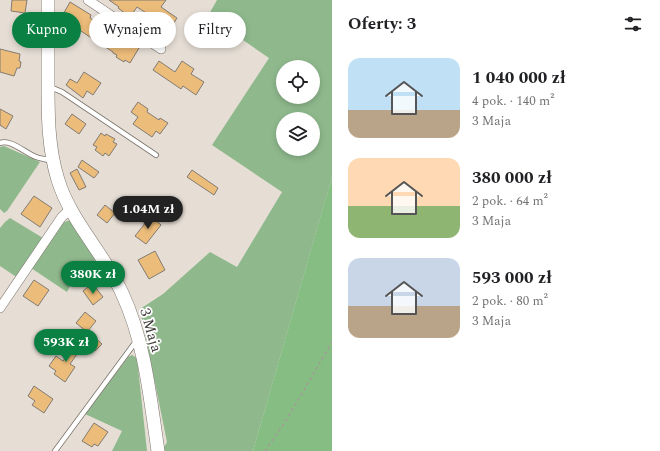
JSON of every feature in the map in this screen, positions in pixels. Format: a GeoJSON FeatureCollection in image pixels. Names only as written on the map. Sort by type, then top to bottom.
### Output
{"type":"FeatureCollection","features":[{"type":"Feature","properties":{"kind":"street","name":"3 Maja"},"geometry":{"type":"LineString","coordinates":[[48,0],[49,142],[53,161],[63,195],[70,209],[108,267],[131,313],[139,337],[158,451]]}},
{"type":"Feature","properties":{"kind":"street"},"geometry":{"type":"LineString","coordinates":[[88,0],[161,49]]}},
{"type":"Feature","properties":{"kind":"street"},"geometry":{"type":"LineString","coordinates":[[0,308],[61,218],[70,209]]}},
{"type":"Feature","properties":{"kind":"lane"},"geometry":{"type":"LineString","coordinates":[[48,86],[62,92],[156,155]]}},
{"type":"Feature","properties":{"kind":"lane"},"geometry":{"type":"LineString","coordinates":[[0,144],[4,142],[11,144],[36,157],[53,161]]}},
{"type":"Feature","properties":{"kind":"lane"},"geometry":{"type":"LineString","coordinates":[[55,451],[139,337]]}},
{"type":"Feature","properties":{"kind":"path"},"geometry":{"type":"LineString","coordinates":[[265,451],[332,342]]}},
{"type":"Feature","properties":{"kind":"green space"},"geometry":{"type":"Polygon","coordinates":[[[217,0],[332,0],[332,177],[253,451],[162,451],[167,442],[140,309],[163,294],[210,252],[237,267],[282,192],[212,145],[269,58],[246,42],[246,12],[210,12],[217,0]]]}},
{"type":"Feature","properties":{"kind":"green space"},"geometry":{"type":"Polygon","coordinates":[[[4,146],[40,162],[7,211],[4,213],[0,209],[0,147],[4,146]]]}},
{"type":"Feature","properties":{"kind":"green space"},"geometry":{"type":"Polygon","coordinates":[[[332,177],[332,451],[253,451],[325,201],[332,177]]]}},
{"type":"Feature","properties":{"kind":"green space"},"geometry":{"type":"Polygon","coordinates":[[[10,218],[43,238],[18,278],[0,266],[0,228],[10,218]]]}},
{"type":"Feature","properties":{"kind":"green space"},"geometry":{"type":"Polygon","coordinates":[[[70,220],[94,258],[99,273],[73,280],[67,292],[31,268],[62,223],[70,220]]]}},
{"type":"Feature","properties":{"kind":"green space"},"geometry":{"type":"Polygon","coordinates":[[[132,355],[137,358],[147,451],[112,451],[122,431],[85,414],[128,357],[132,355]]]}},
{"type":"Feature","properties":{"kind":"building"},"geometry":{"type":"Polygon","coordinates":[[[12,0],[27,0],[25,12],[11,11],[12,0]]]}},
{"type":"Feature","properties":{"kind":"building"},"geometry":{"type":"Polygon","coordinates":[[[109,0],[166,0],[161,7],[168,12],[145,12],[137,7],[134,12],[123,12],[118,8],[119,7],[109,0]]]}},
{"type":"Feature","properties":{"kind":"building"},"geometry":{"type":"Polygon","coordinates":[[[70,2],[89,14],[89,36],[81,31],[81,12],[64,12],[70,2]]]}},
{"type":"Feature","properties":{"kind":"building"},"geometry":{"type":"Polygon","coordinates":[[[107,48],[139,48],[130,63],[125,60],[124,62],[116,57],[117,55],[107,48]]]}},
{"type":"Feature","properties":{"kind":"building"},"geometry":{"type":"Polygon","coordinates":[[[0,49],[20,54],[20,68],[17,68],[14,76],[0,72],[0,49]]]}},
{"type":"Feature","properties":{"kind":"building"},"geometry":{"type":"Polygon","coordinates":[[[159,61],[175,72],[182,61],[194,69],[191,74],[204,82],[196,95],[183,86],[181,89],[153,70],[159,61]]]}},
{"type":"Feature","properties":{"kind":"building"},"geometry":{"type":"Polygon","coordinates":[[[84,72],[101,83],[93,95],[87,91],[83,98],[66,85],[70,79],[77,83],[84,72]]]}},
{"type":"Feature","properties":{"kind":"building"},"geometry":{"type":"Polygon","coordinates":[[[138,102],[148,109],[147,112],[159,120],[160,118],[168,123],[160,134],[156,131],[152,137],[133,124],[138,117],[131,112],[138,102]]]}},
{"type":"Feature","properties":{"kind":"building"},"geometry":{"type":"Polygon","coordinates":[[[0,109],[13,116],[6,129],[0,125],[0,109]]]}},
{"type":"Feature","properties":{"kind":"building"},"geometry":{"type":"Polygon","coordinates":[[[72,114],[86,124],[79,134],[65,124],[72,114]]]}},
{"type":"Feature","properties":{"kind":"building"},"geometry":{"type":"Polygon","coordinates":[[[101,133],[115,139],[113,142],[117,144],[109,156],[105,153],[103,156],[95,150],[97,147],[93,145],[101,133]]]}},
{"type":"Feature","properties":{"kind":"building"},"geometry":{"type":"Polygon","coordinates":[[[82,160],[99,172],[94,178],[78,167],[82,160]]]}},
{"type":"Feature","properties":{"kind":"building"},"geometry":{"type":"Polygon","coordinates":[[[77,169],[86,187],[79,190],[70,173],[77,169]]]}},
{"type":"Feature","properties":{"kind":"building"},"geometry":{"type":"Polygon","coordinates":[[[192,170],[218,188],[214,195],[187,177],[192,170]]]}},
{"type":"Feature","properties":{"kind":"building"},"geometry":{"type":"Polygon","coordinates":[[[34,196],[52,208],[40,227],[21,214],[34,196]]]}},
{"type":"Feature","properties":{"kind":"building"},"geometry":{"type":"Polygon","coordinates":[[[105,205],[115,213],[107,223],[97,215],[105,205]]]}},
{"type":"Feature","properties":{"kind":"building"},"geometry":{"type":"Polygon","coordinates":[[[151,216],[161,225],[146,244],[135,236],[151,216]]]}},
{"type":"Feature","properties":{"kind":"building"},"geometry":{"type":"Polygon","coordinates":[[[155,251],[165,270],[149,279],[138,260],[155,251]]]}},
{"type":"Feature","properties":{"kind":"building"},"geometry":{"type":"Polygon","coordinates":[[[34,280],[49,290],[38,306],[23,296],[34,280]]]}},
{"type":"Feature","properties":{"kind":"building"},"geometry":{"type":"Polygon","coordinates":[[[88,287],[91,290],[95,287],[103,297],[93,305],[83,291],[88,287]]]}},
{"type":"Feature","properties":{"kind":"building"},"geometry":{"type":"Polygon","coordinates":[[[85,312],[96,321],[87,332],[76,323],[85,312]]]}},
{"type":"Feature","properties":{"kind":"building"},"geometry":{"type":"Polygon","coordinates":[[[92,335],[102,344],[95,351],[86,342],[92,335]]]}},
{"type":"Feature","properties":{"kind":"building"},"geometry":{"type":"Polygon","coordinates":[[[73,341],[82,347],[70,364],[75,367],[65,382],[54,374],[56,371],[49,366],[56,356],[63,361],[71,350],[68,348],[73,341]]]}},
{"type":"Feature","properties":{"kind":"building"},"geometry":{"type":"Polygon","coordinates":[[[34,386],[53,399],[44,413],[32,405],[35,401],[28,396],[34,386]]]}},
{"type":"Feature","properties":{"kind":"building"},"geometry":{"type":"Polygon","coordinates":[[[94,423],[108,432],[98,446],[94,444],[92,447],[82,441],[94,423]]]}}]}
